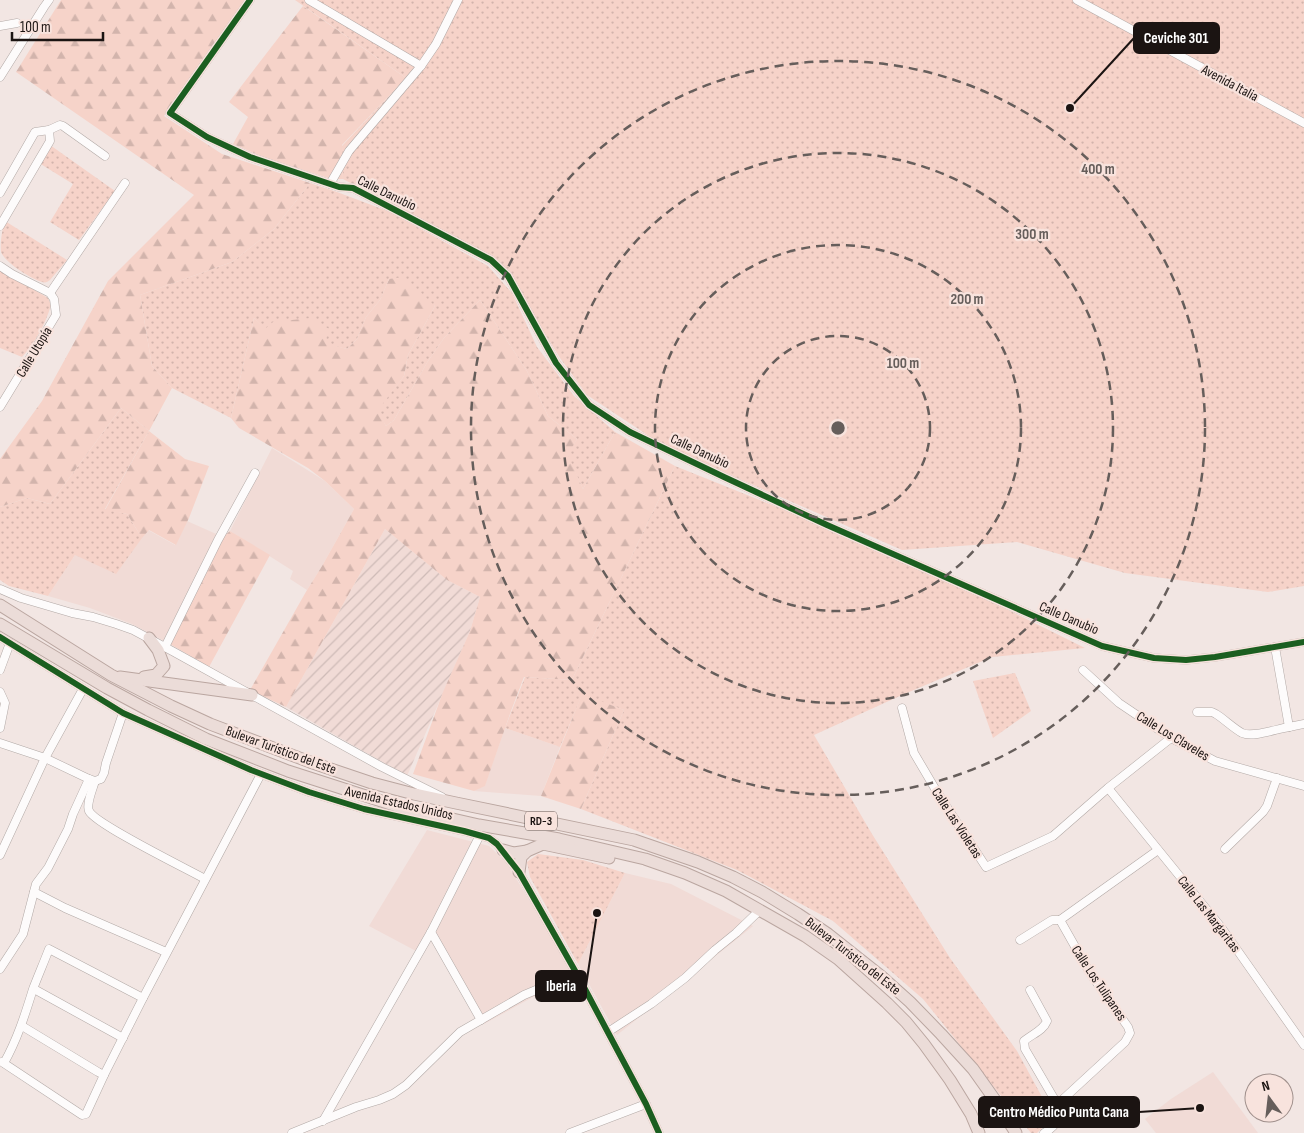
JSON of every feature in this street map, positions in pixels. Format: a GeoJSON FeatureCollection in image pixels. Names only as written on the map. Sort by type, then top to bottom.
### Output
{"type":"FeatureCollection","features":[{"type":"Feature","properties":{"kind":"highway","name":"Bulevar Turístico del Este"},"geometry":{"type":"LineString","coordinates":[[0,605],[111,675],[171,706],[210,724],[310,762],[372,783],[456,803],[634,840],[698,862],[733,877],[769,896],[828,934],[881,976],[910,1002],[973,1069],[1016,1133]]}},
{"type":"Feature","properties":{"kind":"highway","name":"Bulevar Turístico del Este"},"geometry":{"type":"LineString","coordinates":[[0,624],[106,688],[148,710],[206,739],[288,771],[400,807],[479,825],[559,839],[645,858],[726,891],[805,936],[861,978],[900,1016],[924,1044],[950,1080],[971,1114],[980,1133]]}},
{"type":"Feature","properties":{"kind":"highway"},"geometry":{"type":"LineString","coordinates":[[136,678],[156,675],[164,666],[158,650],[148,638]]}},
{"type":"Feature","properties":{"kind":"highway"},"geometry":{"type":"LineString","coordinates":[[111,675],[252,695]]}},
{"type":"Feature","properties":{"kind":"highway"},"geometry":{"type":"LineString","coordinates":[[503,850],[514,853],[527,851],[543,844],[644,865],[700,886],[726,891]]}},
{"type":"Feature","properties":{"kind":"highway"},"geometry":{"type":"LineString","coordinates":[[518,872],[522,857],[527,851]]}},
{"type":"Feature","properties":{"kind":"street","name":"Calle Danubio"},"geometry":{"type":"LineString","coordinates":[[250,0],[170,113],[207,137],[250,157],[339,187],[353,188],[491,260],[508,276],[556,363],[578,391],[589,404],[630,432],[827,524],[1102,646],[1154,658],[1186,660],[1304,642]]}},
{"type":"Feature","properties":{"kind":"street"},"geometry":{"type":"LineString","coordinates":[[309,0],[422,66]]}},
{"type":"Feature","properties":{"kind":"street"},"geometry":{"type":"LineString","coordinates":[[330,184],[348,151],[422,66],[436,44],[458,0]]}},
{"type":"Feature","properties":{"kind":"street","name":"Avenida Italia"},"geometry":{"type":"LineString","coordinates":[[1077,0],[1304,123]]}},
{"type":"Feature","properties":{"kind":"street"},"geometry":{"type":"LineString","coordinates":[[0,77],[47,2]]}},
{"type":"Feature","properties":{"kind":"street"},"geometry":{"type":"LineString","coordinates":[[0,26],[17,23]]}},
{"type":"Feature","properties":{"kind":"street"},"geometry":{"type":"LineString","coordinates":[[0,193],[36,132],[49,130],[56,126],[64,126],[105,156]]}},
{"type":"Feature","properties":{"kind":"street"},"geometry":{"type":"LineString","coordinates":[[0,226],[50,141],[49,130]]}},
{"type":"Feature","properties":{"kind":"street"},"geometry":{"type":"LineString","coordinates":[[0,266],[12,274],[50,292],[125,182]]}},
{"type":"Feature","properties":{"kind":"street","name":"Calle Utopía"},"geometry":{"type":"LineString","coordinates":[[0,407],[56,314],[54,299],[50,292]]}},
{"type":"Feature","properties":{"kind":"street"},"geometry":{"type":"LineString","coordinates":[[165,647],[218,540],[255,474]]}},
{"type":"Feature","properties":{"kind":"street","name":"Avenida Estados Unidos"},"geometry":{"type":"LineString","coordinates":[[0,589],[21,598],[133,630],[382,767],[456,803]]}},
{"type":"Feature","properties":{"kind":"street","name":"Avenida Estados Unidos"},"geometry":{"type":"LineString","coordinates":[[0,637],[123,713],[261,774],[309,792],[364,809],[489,838],[497,844],[518,872],[578,976],[646,1104],[659,1133]]}},
{"type":"Feature","properties":{"kind":"street"},"geometry":{"type":"LineString","coordinates":[[0,670],[10,643]]}},
{"type":"Feature","properties":{"kind":"street"},"geometry":{"type":"LineString","coordinates":[[1275,647],[1289,726]]}},
{"type":"Feature","properties":{"kind":"street","name":"Calle Los Claveles"},"geometry":{"type":"LineString","coordinates":[[1083,670],[1119,703],[1171,738],[1214,761],[1304,786]]}},
{"type":"Feature","properties":{"kind":"street"},"geometry":{"type":"LineString","coordinates":[[0,855],[45,758],[83,689]]}},
{"type":"Feature","properties":{"kind":"street"},"geometry":{"type":"LineString","coordinates":[[0,692],[5,704],[0,728]]}},
{"type":"Feature","properties":{"kind":"street","name":"Calle Las Violetas"},"geometry":{"type":"LineString","coordinates":[[902,708],[914,754],[986,867],[1053,836],[1108,788],[1171,738]]}},
{"type":"Feature","properties":{"kind":"street"},"geometry":{"type":"LineString","coordinates":[[1197,712],[1212,712],[1241,732],[1248,734],[1304,724]]}},
{"type":"Feature","properties":{"kind":"street"},"geometry":{"type":"LineString","coordinates":[[0,742],[45,758],[92,780],[101,779],[123,713]]}},
{"type":"Feature","properties":{"kind":"street"},"geometry":{"type":"LineString","coordinates":[[143,998],[49,948],[22,1026],[2,1062],[82,1115],[86,1114],[166,952],[261,774]]}},
{"type":"Feature","properties":{"kind":"street"},"geometry":{"type":"LineString","coordinates":[[1225,849],[1263,812],[1277,778]]}},
{"type":"Feature","properties":{"kind":"street"},"geometry":{"type":"LineString","coordinates":[[92,780],[88,807],[94,818],[205,879]]}},
{"type":"Feature","properties":{"kind":"street"},"geometry":{"type":"LineString","coordinates":[[0,969],[23,934],[36,884],[48,868],[68,829],[73,814],[92,780]]}},
{"type":"Feature","properties":{"kind":"street","name":"Calle Las Margaritas"},"geometry":{"type":"LineString","coordinates":[[1108,788],[1221,927],[1304,1045]]}},
{"type":"Feature","properties":{"kind":"street"},"geometry":{"type":"LineString","coordinates":[[323,1121],[431,932],[480,836]]}},
{"type":"Feature","properties":{"kind":"street"},"geometry":{"type":"LineString","coordinates":[[1020,940],[1052,920],[1060,920],[1158,850]]}},
{"type":"Feature","properties":{"kind":"street"},"geometry":{"type":"LineString","coordinates":[[34,892],[65,908],[166,952]]}},
{"type":"Feature","properties":{"kind":"street"},"geometry":{"type":"LineString","coordinates":[[608,1032],[651,1004],[685,978],[760,910]]}},
{"type":"Feature","properties":{"kind":"street","name":"Calle Los Tulipanes"},"geometry":{"type":"LineString","coordinates":[[1044,1133],[1056,1123],[1061,1101],[1124,1042],[1130,1033],[1128,1026],[1090,973],[1060,920]]}},
{"type":"Feature","properties":{"kind":"street"},"geometry":{"type":"LineString","coordinates":[[431,932],[481,1020]]}},
{"type":"Feature","properties":{"kind":"street"},"geometry":{"type":"LineString","coordinates":[[292,1133],[393,1094],[406,1085],[460,1032],[536,989],[578,976]]}},
{"type":"Feature","properties":{"kind":"street"},"geometry":{"type":"LineString","coordinates":[[34,989],[123,1038]]}},
{"type":"Feature","properties":{"kind":"street"},"geometry":{"type":"LineString","coordinates":[[1030,990],[1047,1022],[1044,1028],[1024,1041],[1025,1049],[1059,1107]]}},
{"type":"Feature","properties":{"kind":"street"},"geometry":{"type":"LineString","coordinates":[[22,1026],[104,1075]]}},
{"type":"Feature","properties":{"kind":"street"},"geometry":{"type":"LineString","coordinates":[[570,1133],[646,1104]]}},
{"type":"Feature","properties":{"kind":"shaded area"},"geometry":{"type":"Polygon","coordinates":[[[272,448],[325,481],[354,509],[307,590],[290,579],[293,571],[230,531],[272,448]]]}},
{"type":"Feature","properties":{"kind":"shaded area"},"geometry":{"type":"Polygon","coordinates":[[[187,521],[223,537],[170,644],[132,624],[90,608],[48,596],[75,555],[148,530],[175,545],[187,521]]]}},
{"type":"Feature","properties":{"kind":"shaded area"},"geometry":{"type":"Polygon","coordinates":[[[385,529],[447,580],[480,597],[470,631],[407,776],[286,707],[385,529]]]}},
{"type":"Feature","properties":{"kind":"shaded area"},"geometry":{"type":"Polygon","coordinates":[[[505,728],[560,747],[541,796],[474,791],[485,785],[505,728]]]}},
{"type":"Feature","properties":{"kind":"shaded area"},"geometry":{"type":"Polygon","coordinates":[[[427,830],[489,846],[506,862],[579,981],[533,997],[484,1024],[431,925],[416,951],[369,926],[427,830]]]}},
{"type":"Feature","properties":{"kind":"shaded area"},"geometry":{"type":"Polygon","coordinates":[[[625,873],[671,884],[753,926],[617,1035],[578,964],[625,873]]]}},
{"type":"Feature","properties":{"kind":"shaded area"},"geometry":{"type":"Polygon","coordinates":[[[1213,1072],[1244,1114],[1244,1123],[1251,1123],[1258,1133],[1156,1133],[1145,1119],[1171,1099],[1213,1072]]]}},
{"type":"Feature","properties":{"kind":"green space"},"geometry":{"type":"Polygon","coordinates":[[[61,0],[247,0],[164,116],[222,154],[310,183],[274,229],[232,262],[140,295],[152,366],[172,388],[149,431],[121,408],[50,504],[27,498],[0,507],[0,459],[42,401],[108,281],[194,195],[16,72],[61,0]]]}},
{"type":"Feature","properties":{"kind":"green space"},"geometry":{"type":"Polygon","coordinates":[[[295,0],[1304,0],[1304,586],[1268,592],[1125,573],[1017,542],[902,550],[737,478],[652,438],[587,395],[560,358],[500,262],[343,179],[342,146],[406,78],[295,0]]]}},
{"type":"Feature","properties":{"kind":"green space"},"geometry":{"type":"Polygon","coordinates":[[[303,6],[406,78],[342,145],[343,179],[331,179],[263,157],[233,144],[248,117],[229,102],[303,6]]]}},
{"type":"Feature","properties":{"kind":"green space"},"geometry":{"type":"Polygon","coordinates":[[[50,145],[115,191],[79,240],[50,222],[73,184],[39,163],[50,145]]]}},
{"type":"Feature","properties":{"kind":"green space"},"geometry":{"type":"Polygon","coordinates":[[[310,183],[390,212],[488,266],[512,293],[537,347],[574,396],[615,432],[583,489],[567,455],[577,439],[548,416],[527,371],[480,300],[444,338],[428,361],[394,420],[386,426],[377,410],[404,376],[408,355],[435,306],[389,279],[380,300],[366,317],[357,339],[347,349],[265,330],[254,318],[231,418],[172,388],[152,366],[140,295],[232,262],[274,229],[310,183]]]}},
{"type":"Feature","properties":{"kind":"green space"},"geometry":{"type":"Polygon","coordinates":[[[5,221],[67,260],[50,280],[43,282],[32,278],[13,266],[4,256],[1,252],[1,245],[5,221]]]}},
{"type":"Feature","properties":{"kind":"green space"},"geometry":{"type":"Polygon","coordinates":[[[0,270],[48,298],[51,305],[40,332],[22,357],[0,348],[0,270]]]}},
{"type":"Feature","properties":{"kind":"green space"},"geometry":{"type":"Polygon","coordinates":[[[404,277],[435,306],[408,355],[404,376],[378,410],[386,426],[394,420],[428,361],[444,338],[480,300],[527,371],[548,416],[577,439],[568,455],[583,489],[615,432],[675,466],[572,680],[524,677],[485,786],[474,791],[413,774],[443,692],[470,631],[480,597],[447,580],[385,529],[286,707],[250,690],[354,509],[325,481],[308,468],[239,428],[231,418],[254,318],[265,329],[273,322],[311,318],[329,329],[325,343],[347,349],[357,339],[366,317],[380,300],[389,279],[404,277]]]}},
{"type":"Feature","properties":{"kind":"green space"},"geometry":{"type":"Polygon","coordinates":[[[121,408],[149,431],[105,509],[127,514],[142,538],[116,574],[75,555],[48,596],[9,586],[0,580],[0,507],[27,498],[50,504],[121,408]]]}},
{"type":"Feature","properties":{"kind":"green space"},"geometry":{"type":"Polygon","coordinates":[[[149,431],[185,459],[209,466],[189,518],[176,545],[149,530],[142,538],[127,514],[105,510],[149,431]]]}},
{"type":"Feature","properties":{"kind":"green space"},"geometry":{"type":"Polygon","coordinates":[[[675,466],[902,557],[1085,648],[992,657],[814,735],[872,834],[950,958],[1017,1051],[1053,1117],[1037,1133],[1031,1133],[923,999],[833,921],[737,870],[581,809],[624,710],[582,695],[560,747],[505,728],[525,677],[572,680],[675,466]]]}},
{"type":"Feature","properties":{"kind":"green space"},"geometry":{"type":"Polygon","coordinates":[[[230,531],[270,555],[209,667],[170,644],[223,537],[230,531]]]}},
{"type":"Feature","properties":{"kind":"green space"},"geometry":{"type":"Polygon","coordinates":[[[1015,673],[1031,711],[993,738],[973,681],[1015,673]]]}},
{"type":"Feature","properties":{"kind":"green space"},"geometry":{"type":"Polygon","coordinates":[[[582,694],[624,710],[581,809],[541,796],[582,694]]]}},
{"type":"Feature","properties":{"kind":"green space"},"geometry":{"type":"Polygon","coordinates":[[[538,854],[583,860],[625,873],[578,964],[530,877],[527,862],[538,854]]]}},
{"type":"Feature","properties":{"kind":"cycle path"},"geometry":{"type":"LineString","coordinates":[[250,0],[170,113],[207,137],[250,157],[339,187],[353,188],[491,260],[508,276],[556,363],[589,405],[630,432],[827,525],[1102,646],[1154,658],[1186,660],[1304,642]]}},
{"type":"Feature","properties":{"kind":"cycle path"},"geometry":{"type":"LineString","coordinates":[[0,637],[123,713],[251,770],[309,792],[364,809],[464,831],[489,838],[497,844],[519,872],[578,976],[646,1104],[659,1133]]}},
{"type":"Feature","properties":{"kind":"place","name":"Ceviche 301"},"geometry":{"type":"Point","coordinates":[1070,108]}},
{"type":"Feature","properties":{"kind":"place","name":"Iberia"},"geometry":{"type":"Point","coordinates":[597,913]}},
{"type":"Feature","properties":{"kind":"place","name":"Centro Médico Punta Cana"},"geometry":{"type":"Point","coordinates":[1200,1108]}}]}
